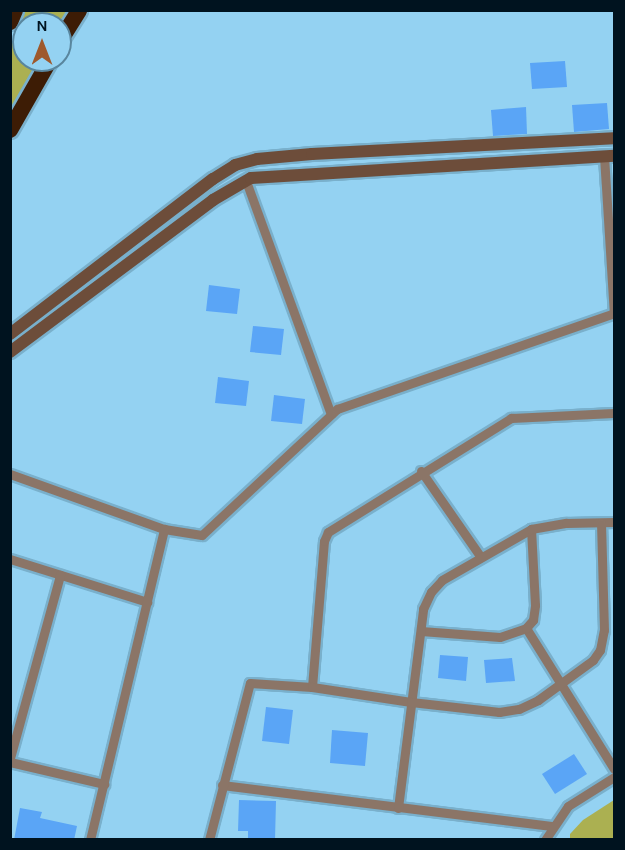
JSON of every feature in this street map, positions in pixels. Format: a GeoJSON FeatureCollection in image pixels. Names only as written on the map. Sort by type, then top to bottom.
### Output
{"type":"FeatureCollection","features":[{"type":"Feature","properties":{"kind":"highway"},"geometry":{"type":"LineString","coordinates":[[10,22],[15,10]]}},
{"type":"Feature","properties":{"kind":"highway"},"geometry":{"type":"LineString","coordinates":[[10,130],[43,72]]}},
{"type":"Feature","properties":{"kind":"street"},"geometry":{"type":"LineString","coordinates":[[10,334],[213,178],[235,165],[257,159],[312,154],[615,138]]}},
{"type":"Feature","properties":{"kind":"street"},"geometry":{"type":"LineString","coordinates":[[10,352],[213,200],[246,181],[268,175],[609,156],[614,313],[337,409],[202,535],[165,529],[10,474]]}},
{"type":"Feature","properties":{"kind":"street"},"geometry":{"type":"LineString","coordinates":[[246,181],[331,414]]}},
{"type":"Feature","properties":{"kind":"street"},"geometry":{"type":"LineString","coordinates":[[312,687],[324,541],[328,532],[421,471],[511,418],[615,413]]}},
{"type":"Feature","properties":{"kind":"street"},"geometry":{"type":"LineString","coordinates":[[421,471],[480,556]]}},
{"type":"Feature","properties":{"kind":"street"},"geometry":{"type":"LineString","coordinates":[[399,808],[423,609],[431,592],[442,580],[531,528],[566,523],[615,522]]}},
{"type":"Feature","properties":{"kind":"street"},"geometry":{"type":"LineString","coordinates":[[209,840],[250,683],[312,687],[499,712],[519,709],[538,700],[593,660],[600,650],[604,630],[601,523]]}},
{"type":"Feature","properties":{"kind":"street"},"geometry":{"type":"LineString","coordinates":[[421,631],[500,637],[526,628],[532,620],[535,605],[531,528]]}},
{"type":"Feature","properties":{"kind":"street"},"geometry":{"type":"LineString","coordinates":[[90,840],[165,529]]}},
{"type":"Feature","properties":{"kind":"street"},"geometry":{"type":"LineString","coordinates":[[10,559],[147,602]]}},
{"type":"Feature","properties":{"kind":"street"},"geometry":{"type":"LineString","coordinates":[[60,575],[10,760],[104,784]]}},
{"type":"Feature","properties":{"kind":"street"},"geometry":{"type":"LineString","coordinates":[[526,628],[615,768]]}},
{"type":"Feature","properties":{"kind":"street"},"geometry":{"type":"LineString","coordinates":[[544,840],[568,806],[615,777]]}},
{"type":"Feature","properties":{"kind":"street"},"geometry":{"type":"LineString","coordinates":[[222,785],[553,826]]}},
{"type":"Feature","properties":{"kind":"green space"},"geometry":{"type":"Polygon","coordinates":[[[24,11],[72,11],[71,12],[24,11]]]}},
{"type":"Feature","properties":{"kind":"green space"},"geometry":{"type":"Polygon","coordinates":[[[12,43],[12,72],[35,72],[11,116],[12,43]]]}},
{"type":"Feature","properties":{"kind":"green space"},"geometry":{"type":"Polygon","coordinates":[[[614,800],[614,839],[570,839],[570,834],[583,820],[614,800]]]}},
{"type":"Feature","properties":{"kind":"building"},"geometry":{"type":"Polygon","coordinates":[[[565,61],[567,87],[532,89],[530,63],[565,61]]]}},
{"type":"Feature","properties":{"kind":"building"},"geometry":{"type":"Polygon","coordinates":[[[607,103],[609,129],[574,132],[572,105],[607,103]]]}},
{"type":"Feature","properties":{"kind":"building"},"geometry":{"type":"Polygon","coordinates":[[[526,107],[527,134],[493,136],[491,110],[526,107]]]}},
{"type":"Feature","properties":{"kind":"building"},"geometry":{"type":"Polygon","coordinates":[[[209,285],[240,289],[237,314],[206,311],[209,285]]]}},
{"type":"Feature","properties":{"kind":"building"},"geometry":{"type":"Polygon","coordinates":[[[253,326],[284,329],[281,355],[250,352],[253,326]]]}},
{"type":"Feature","properties":{"kind":"building"},"geometry":{"type":"Polygon","coordinates":[[[218,377],[249,381],[246,406],[215,403],[218,377]]]}},
{"type":"Feature","properties":{"kind":"building"},"geometry":{"type":"Polygon","coordinates":[[[274,395],[305,399],[302,424],[271,421],[274,395]]]}},
{"type":"Feature","properties":{"kind":"building"},"geometry":{"type":"Polygon","coordinates":[[[440,655],[468,657],[466,681],[438,678],[440,655]]]}},
{"type":"Feature","properties":{"kind":"building"},"geometry":{"type":"Polygon","coordinates":[[[512,658],[515,681],[486,683],[484,660],[512,658]]]}},
{"type":"Feature","properties":{"kind":"building"},"geometry":{"type":"Polygon","coordinates":[[[266,707],[293,710],[289,744],[262,741],[266,707]]]}},
{"type":"Feature","properties":{"kind":"building"},"geometry":{"type":"Polygon","coordinates":[[[332,730],[368,733],[365,766],[330,763],[332,730]]]}},
{"type":"Feature","properties":{"kind":"building"},"geometry":{"type":"Polygon","coordinates":[[[574,754],[587,774],[555,794],[542,774],[574,754]]]}},
{"type":"Feature","properties":{"kind":"building"},"geometry":{"type":"Polygon","coordinates":[[[239,800],[276,801],[275,840],[248,840],[248,831],[238,831],[239,800]]]}},
{"type":"Feature","properties":{"kind":"building"},"geometry":{"type":"Polygon","coordinates":[[[20,808],[42,812],[40,818],[77,826],[74,840],[14,840],[20,808]]]}}]}
